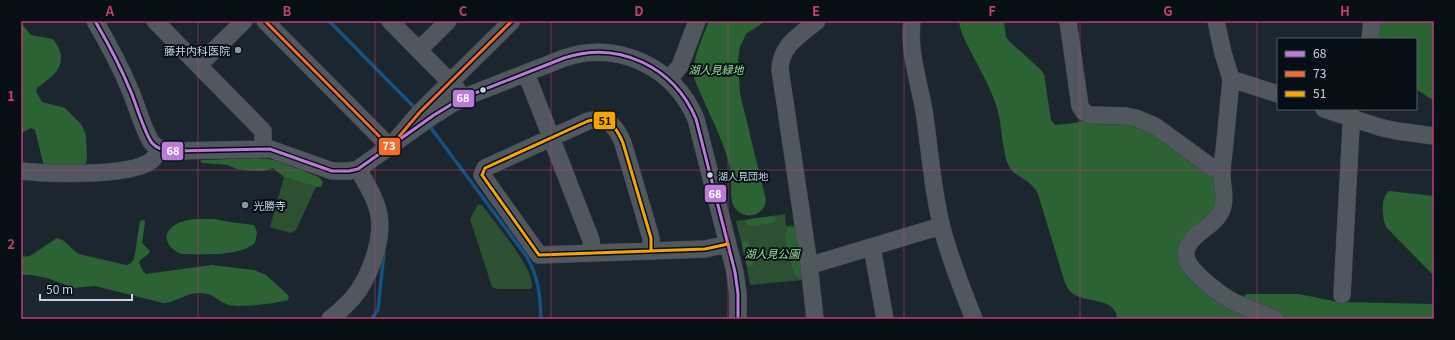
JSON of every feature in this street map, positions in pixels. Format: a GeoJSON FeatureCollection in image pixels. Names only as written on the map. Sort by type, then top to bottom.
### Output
{"type":"FeatureCollection","features":[{"type":"Feature","properties":{"kind":"street"},"geometry":{"type":"LineString","coordinates":[[95,21],[122,71],[139,110],[148,136],[152,143],[158,148],[166,151],[270,148],[332,171],[349,172],[358,169],[434,115],[465,97],[576,54],[599,52],[623,56],[646,64],[656,69],[669,79],[687,100],[696,120],[737,282],[738,319]]}},
{"type":"Feature","properties":{"kind":"street"},"geometry":{"type":"LineString","coordinates":[[155,21],[263,131],[263,148]]}},
{"type":"Feature","properties":{"kind":"street"},"geometry":{"type":"LineString","coordinates":[[199,66],[244,21]]}},
{"type":"Feature","properties":{"kind":"street"},"geometry":{"type":"LineString","coordinates":[[265,21],[390,147]]}},
{"type":"Feature","properties":{"kind":"street"},"geometry":{"type":"LineString","coordinates":[[390,21],[465,97]]}},
{"type":"Feature","properties":{"kind":"street"},"geometry":{"type":"LineString","coordinates":[[419,50],[448,21]]}},
{"type":"Feature","properties":{"kind":"street"},"geometry":{"type":"LineString","coordinates":[[390,147],[420,112],[512,21]]}},
{"type":"Feature","properties":{"kind":"street"},"geometry":{"type":"LineString","coordinates":[[669,79],[680,66],[697,21]]}},
{"type":"Feature","properties":{"kind":"street"},"geometry":{"type":"LineString","coordinates":[[814,319],[809,264],[780,60],[790,43],[817,21]]}},
{"type":"Feature","properties":{"kind":"street"},"geometry":{"type":"LineString","coordinates":[[912,21],[911,46],[924,110],[941,226],[947,248],[974,319]]}},
{"type":"Feature","properties":{"kind":"street"},"geometry":{"type":"LineString","coordinates":[[1068,21],[1080,106],[1084,112],[1090,115],[1126,116],[1146,121],[1214,169],[1222,170]]}},
{"type":"Feature","properties":{"kind":"street"},"geometry":{"type":"LineString","coordinates":[[1216,21],[1223,53],[1231,79],[1222,170],[1224,200],[1222,208],[1213,223],[1198,234],[1188,245],[1186,258],[1193,270],[1224,296],[1236,303],[1275,319]]}},
{"type":"Feature","properties":{"kind":"street"},"geometry":{"type":"LineString","coordinates":[[1370,38],[1372,21]]}},
{"type":"Feature","properties":{"kind":"street"},"geometry":{"type":"LineString","coordinates":[[526,73],[591,240],[592,253]]}},
{"type":"Feature","properties":{"kind":"street"},"geometry":{"type":"LineString","coordinates":[[1231,79],[1277,94]]}},
{"type":"Feature","properties":{"kind":"street"},"geometry":{"type":"LineString","coordinates":[[1329,110],[1358,116],[1391,129],[1434,136]]}},
{"type":"Feature","properties":{"kind":"street"},"geometry":{"type":"LineString","coordinates":[[1342,295],[1351,127],[1358,116]]}},
{"type":"Feature","properties":{"kind":"street"},"geometry":{"type":"LineString","coordinates":[[651,251],[651,238],[623,143],[615,127],[609,122],[595,119],[484,168],[482,175],[539,255],[651,251],[704,249],[728,244]]}},
{"type":"Feature","properties":{"kind":"street"},"geometry":{"type":"LineString","coordinates":[[21,170],[44,173],[123,171],[146,164],[156,155],[158,148]]}},
{"type":"Feature","properties":{"kind":"street"},"geometry":{"type":"LineString","coordinates":[[330,319],[353,298],[362,285],[378,243],[380,221],[378,210],[369,188],[358,169]]}},
{"type":"Feature","properties":{"kind":"street"},"geometry":{"type":"LineString","coordinates":[[809,264],[818,263],[941,226]]}},
{"type":"Feature","properties":{"kind":"street"},"geometry":{"type":"LineString","coordinates":[[872,247],[885,319]]}},
{"type":"Feature","properties":{"kind":"green space","name":"湖人見緑地"},"geometry":{"type":"Polygon","coordinates":[[[709,21],[766,21],[746,34],[740,47],[738,60],[740,94],[766,200],[762,210],[754,215],[739,212],[733,204],[731,195],[731,172],[728,159],[694,78],[696,56],[709,21]]]}},
{"type":"Feature","properties":{"kind":"green space"},"geometry":{"type":"Polygon","coordinates":[[[959,21],[1004,21],[1006,37],[1009,41],[1044,74],[1051,120],[1055,125],[1086,120],[1135,122],[1208,170],[1215,180],[1217,206],[1180,250],[1262,319],[1117,319],[1115,312],[1106,304],[1078,296],[1071,292],[1065,283],[1038,194],[1028,182],[1013,172],[1007,163],[999,114],[995,101],[964,37],[959,21]]]}},
{"type":"Feature","properties":{"kind":"green space"},"geometry":{"type":"Polygon","coordinates":[[[1379,21],[1434,23],[1434,101],[1417,90],[1417,38],[1376,38],[1379,21]]]}},
{"type":"Feature","properties":{"kind":"green space"},"geometry":{"type":"Polygon","coordinates":[[[21,23],[31,35],[53,39],[58,47],[61,55],[59,67],[50,78],[37,88],[36,91],[42,102],[65,108],[81,124],[86,136],[87,160],[84,166],[44,166],[35,130],[31,128],[21,133],[21,23]]]}},
{"type":"Feature","properties":{"kind":"green space"},"geometry":{"type":"Polygon","coordinates":[[[256,158],[278,161],[319,177],[323,182],[321,187],[316,187],[284,177],[273,168],[264,171],[252,171],[237,169],[228,165],[202,163],[200,161],[256,158]]]}},
{"type":"Feature","properties":{"kind":"green space"},"geometry":{"type":"Polygon","coordinates":[[[284,177],[316,187],[296,230],[291,233],[270,227],[284,177]]]}},
{"type":"Feature","properties":{"kind":"green space"},"geometry":{"type":"Polygon","coordinates":[[[1389,191],[1434,196],[1434,276],[1387,228],[1384,220],[1383,203],[1386,194],[1389,191]]]}},
{"type":"Feature","properties":{"kind":"green space"},"geometry":{"type":"Polygon","coordinates":[[[478,204],[482,205],[504,233],[527,268],[531,278],[532,287],[530,289],[497,289],[492,287],[470,219],[478,204]]]}},
{"type":"Feature","properties":{"kind":"green space","name":"湖人見公園"},"geometry":{"type":"Polygon","coordinates":[[[785,214],[786,226],[796,225],[803,280],[750,285],[736,221],[785,214]]]}},
{"type":"Feature","properties":{"kind":"green space"},"geometry":{"type":"Polygon","coordinates":[[[773,216],[776,217],[776,221],[773,223],[751,226],[747,225],[746,221],[750,219],[773,216]]]}},
{"type":"Feature","properties":{"kind":"green space"},"geometry":{"type":"Polygon","coordinates":[[[195,219],[214,219],[254,225],[257,232],[255,243],[240,251],[220,254],[182,254],[174,250],[168,244],[168,232],[173,226],[179,223],[195,219]]]}},
{"type":"Feature","properties":{"kind":"green space"},"geometry":{"type":"Polygon","coordinates":[[[142,220],[145,222],[142,243],[150,251],[148,255],[141,259],[139,263],[146,274],[212,265],[254,270],[266,275],[288,295],[288,300],[258,305],[234,306],[229,305],[209,294],[194,293],[167,303],[163,303],[95,286],[74,288],[47,278],[32,275],[21,275],[21,257],[30,256],[57,238],[64,241],[79,254],[126,265],[130,264],[134,259],[140,221],[142,220]]]}},
{"type":"Feature","properties":{"kind":"green space"},"geometry":{"type":"Polygon","coordinates":[[[791,227],[796,230],[802,266],[802,277],[800,278],[796,276],[786,245],[786,232],[788,228],[791,227]]]}},
{"type":"Feature","properties":{"kind":"green space"},"geometry":{"type":"Polygon","coordinates":[[[745,240],[748,241],[753,253],[754,264],[750,267],[746,263],[742,245],[745,240]]]}},
{"type":"Feature","properties":{"kind":"green space"},"geometry":{"type":"Polygon","coordinates":[[[1247,294],[1299,294],[1338,302],[1434,304],[1434,319],[1287,319],[1245,300],[1244,297],[1247,294]]]}},
{"type":"Feature","properties":{"kind":"waterway"},"geometry":{"type":"LineString","coordinates":[[329,21],[414,107]]}},
{"type":"Feature","properties":{"kind":"waterway"},"geometry":{"type":"LineString","coordinates":[[431,128],[527,257],[538,287],[541,319]]}},
{"type":"Feature","properties":{"kind":"waterway"},"geometry":{"type":"LineString","coordinates":[[371,319],[378,310],[384,252]]}},
{"type":"Feature","properties":{"kind":"transit line","name":"68"},"geometry":{"type":"LineString","coordinates":[[95,21],[123,74],[149,139],[159,149],[174,151],[270,149],[332,171],[349,171],[358,169],[452,104],[470,95],[564,58],[585,53],[605,53],[624,56],[642,62],[659,72],[674,85],[686,101],[696,119],[735,272],[738,294],[738,319]]}},
{"type":"Feature","properties":{"kind":"transit line","name":"73"},"geometry":{"type":"LineString","coordinates":[[265,21],[390,147],[420,112],[512,21]]}},
{"type":"Feature","properties":{"kind":"transit line","name":"51"},"geometry":{"type":"LineString","coordinates":[[651,251],[651,238],[623,143],[614,127],[606,121],[588,121],[485,168],[482,175],[539,255],[705,249],[728,244]]}},
{"type":"Feature","properties":{"kind":"place","name":"藤井内科医院"},"geometry":{"type":"Point","coordinates":[238,50]}},
{"type":"Feature","properties":{"kind":"place","name":"湖人見団地"},"geometry":{"type":"Point","coordinates":[710,175]}},
{"type":"Feature","properties":{"kind":"place","name":"光勝寺"},"geometry":{"type":"Point","coordinates":[245,205]}}]}
